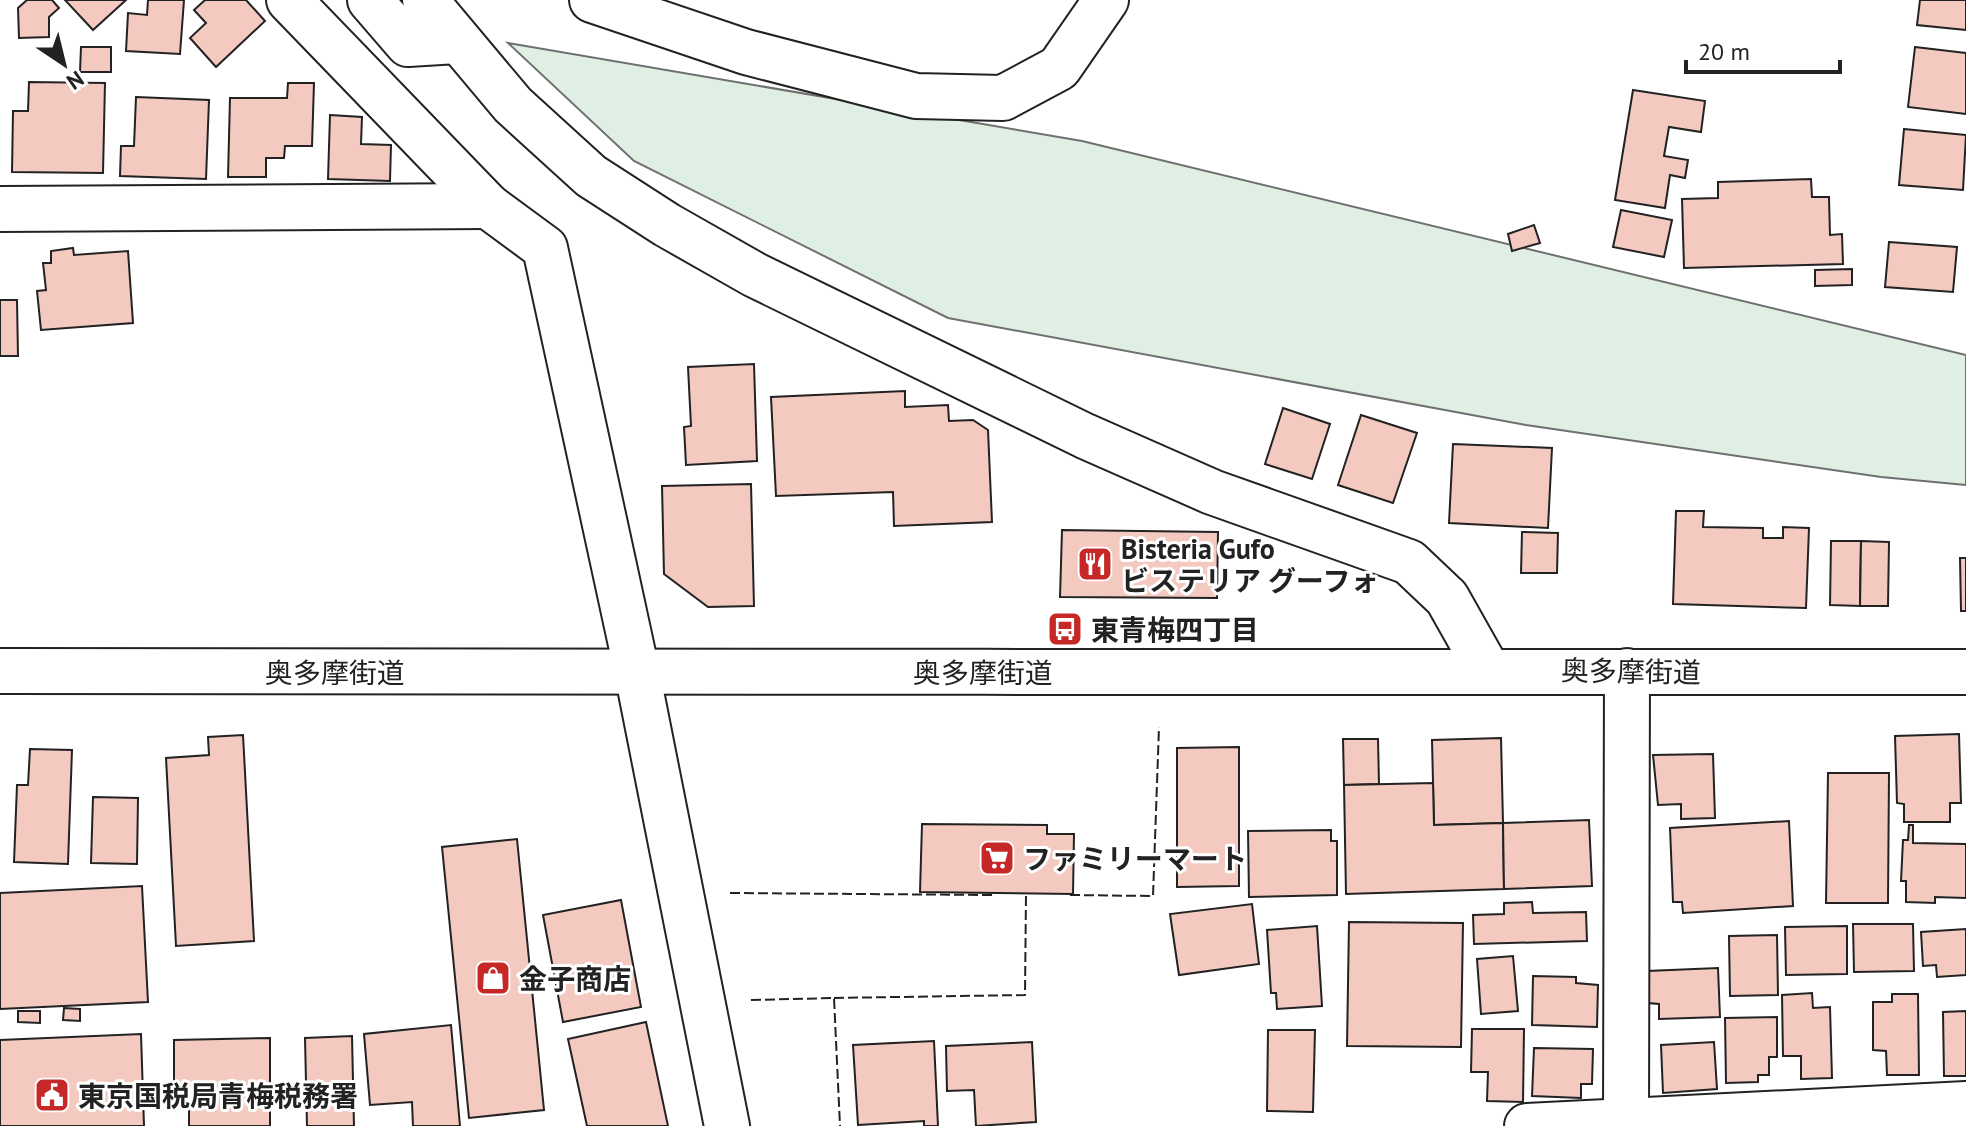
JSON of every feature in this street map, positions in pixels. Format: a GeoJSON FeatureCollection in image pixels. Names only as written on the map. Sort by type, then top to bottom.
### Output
{"type":"FeatureCollection","features":[{"type":"Feature","properties":{"kind":"street"},"geometry":{"type":"LineString","coordinates":[[289,0],[488,206],[545,248],[637,672],[727,1126]]}},
{"type":"Feature","properties":{"kind":"street"},"geometry":{"type":"LineString","coordinates":[[370,0],[408,44],[457,41]]}},
{"type":"Feature","properties":{"kind":"street"},"geometry":{"type":"LineString","coordinates":[[425,0],[513,105],[591,176],[667,225],[755,275],[1085,436],[1212,492],[1409,562],[1447,598],[1487,669]]}},
{"type":"Feature","properties":{"kind":"street"},"geometry":{"type":"LineString","coordinates":[[592,0],[746,52],[916,96],[1003,98],[1059,68],[1106,0]]}},
{"type":"Feature","properties":{"kind":"street"},"geometry":{"type":"LineString","coordinates":[[0,209],[488,206]]}},
{"type":"Feature","properties":{"kind":"street","name":"奥多摩街道"},"geometry":{"type":"LineString","coordinates":[[0,671],[1260,673],[1487,669],[1966,672]]}},
{"type":"Feature","properties":{"kind":"street"},"geometry":{"type":"LineString","coordinates":[[1626,1124],[1627,671]]}},
{"type":"Feature","properties":{"kind":"street"},"geometry":{"type":"LineString","coordinates":[[1527,1126],[1626,1124],[1966,1104]]}},
{"type":"Feature","properties":{"kind":"green space"},"geometry":{"type":"Polygon","coordinates":[[[508,43],[1082,141],[1966,355],[1966,485],[1881,477],[1526,425],[948,318],[634,161],[508,43]]]}},
{"type":"Feature","properties":{"kind":"building"},"geometry":{"type":"Polygon","coordinates":[[[27,0],[52,0],[59,8],[49,17],[49,37],[19,38],[18,8],[27,0]]]}},
{"type":"Feature","properties":{"kind":"building"},"geometry":{"type":"Polygon","coordinates":[[[65,0],[126,0],[93,30],[65,0]]]}},
{"type":"Feature","properties":{"kind":"building"},"geometry":{"type":"Polygon","coordinates":[[[148,0],[184,0],[180,54],[126,51],[128,13],[147,15],[148,0]]]}},
{"type":"Feature","properties":{"kind":"building"},"geometry":{"type":"Polygon","coordinates":[[[205,0],[246,0],[265,21],[216,67],[190,38],[206,23],[194,10],[205,0]]]}},
{"type":"Feature","properties":{"kind":"building"},"geometry":{"type":"Polygon","coordinates":[[[1920,0],[1966,0],[1966,30],[1917,25],[1920,0]]]}},
{"type":"Feature","properties":{"kind":"building"},"geometry":{"type":"Polygon","coordinates":[[[81,47],[111,47],[111,72],[80,72],[81,47]]]}},
{"type":"Feature","properties":{"kind":"building"},"geometry":{"type":"Polygon","coordinates":[[[1915,47],[1966,53],[1966,114],[1908,107],[1915,47]]]}},
{"type":"Feature","properties":{"kind":"building"},"geometry":{"type":"Polygon","coordinates":[[[29,82],[105,83],[103,173],[12,172],[13,111],[28,111],[29,82]]]}},
{"type":"Feature","properties":{"kind":"building"},"geometry":{"type":"Polygon","coordinates":[[[288,83],[314,83],[312,146],[285,146],[284,158],[266,158],[266,177],[228,177],[230,98],[287,98],[288,83]]]}},
{"type":"Feature","properties":{"kind":"building"},"geometry":{"type":"Polygon","coordinates":[[[1633,90],[1705,101],[1701,132],[1669,127],[1664,156],[1688,160],[1685,178],[1670,175],[1665,208],[1615,200],[1633,90]]]}},
{"type":"Feature","properties":{"kind":"building"},"geometry":{"type":"Polygon","coordinates":[[[136,97],[209,100],[206,179],[120,176],[121,146],[134,146],[136,97]]]}},
{"type":"Feature","properties":{"kind":"building"},"geometry":{"type":"Polygon","coordinates":[[[330,115],[362,117],[361,144],[391,145],[390,181],[328,179],[330,115]]]}},
{"type":"Feature","properties":{"kind":"building"},"geometry":{"type":"Polygon","coordinates":[[[1904,129],[1966,135],[1963,190],[1899,185],[1904,129]]]}},
{"type":"Feature","properties":{"kind":"building"},"geometry":{"type":"Polygon","coordinates":[[[1811,179],[1812,197],[1829,197],[1830,235],[1842,234],[1843,264],[1684,268],[1682,199],[1718,198],[1718,182],[1811,179]]]}},
{"type":"Feature","properties":{"kind":"building"},"geometry":{"type":"Polygon","coordinates":[[[1621,210],[1672,220],[1664,257],[1613,247],[1621,210]]]}},
{"type":"Feature","properties":{"kind":"building"},"geometry":{"type":"Polygon","coordinates":[[[1534,225],[1540,243],[1512,251],[1508,234],[1534,225]]]}},
{"type":"Feature","properties":{"kind":"building"},"geometry":{"type":"Polygon","coordinates":[[[1889,242],[1957,247],[1953,292],[1885,287],[1889,242]]]}},
{"type":"Feature","properties":{"kind":"building"},"geometry":{"type":"Polygon","coordinates":[[[73,248],[74,255],[128,251],[133,323],[41,330],[37,291],[46,290],[43,263],[51,263],[51,251],[73,248]]]}},
{"type":"Feature","properties":{"kind":"building"},"geometry":{"type":"Polygon","coordinates":[[[1852,269],[1852,285],[1815,286],[1815,270],[1852,269]]]}},
{"type":"Feature","properties":{"kind":"building"},"geometry":{"type":"Polygon","coordinates":[[[0,300],[17,300],[18,356],[0,356],[0,300]]]}},
{"type":"Feature","properties":{"kind":"building"},"geometry":{"type":"Polygon","coordinates":[[[754,364],[757,461],[686,465],[684,427],[691,426],[688,367],[754,364]]]}},
{"type":"Feature","properties":{"kind":"building"},"geometry":{"type":"Polygon","coordinates":[[[905,391],[905,407],[948,405],[949,421],[973,420],[988,430],[992,522],[894,526],[893,492],[776,496],[771,397],[905,391]]]}},
{"type":"Feature","properties":{"kind":"building"},"geometry":{"type":"Polygon","coordinates":[[[1283,408],[1330,424],[1312,479],[1265,464],[1283,408]]]}},
{"type":"Feature","properties":{"kind":"building"},"geometry":{"type":"Polygon","coordinates":[[[1361,415],[1417,433],[1393,503],[1338,485],[1361,415]]]}},
{"type":"Feature","properties":{"kind":"building"},"geometry":{"type":"Polygon","coordinates":[[[1453,444],[1552,448],[1548,528],[1449,523],[1453,444]]]}},
{"type":"Feature","properties":{"kind":"building"},"geometry":{"type":"Polygon","coordinates":[[[751,484],[754,606],[708,607],[664,574],[662,486],[751,484]]]}},
{"type":"Feature","properties":{"kind":"building"},"geometry":{"type":"Polygon","coordinates":[[[1676,511],[1704,511],[1703,527],[1763,528],[1763,538],[1783,538],[1783,527],[1809,528],[1806,608],[1673,604],[1676,511]]]}},
{"type":"Feature","properties":{"kind":"building"},"geometry":{"type":"Polygon","coordinates":[[[1062,530],[1218,532],[1217,598],[1060,597],[1062,530]]]}},
{"type":"Feature","properties":{"kind":"building"},"geometry":{"type":"Polygon","coordinates":[[[1522,532],[1558,533],[1557,573],[1521,573],[1522,532]]]}},
{"type":"Feature","properties":{"kind":"building"},"geometry":{"type":"Polygon","coordinates":[[[1831,541],[1861,541],[1860,606],[1830,605],[1831,541]]]}},
{"type":"Feature","properties":{"kind":"building"},"geometry":{"type":"Polygon","coordinates":[[[1861,541],[1889,542],[1888,606],[1860,606],[1861,541]]]}},
{"type":"Feature","properties":{"kind":"building"},"geometry":{"type":"Polygon","coordinates":[[[1960,558],[1966,558],[1966,611],[1961,611],[1960,558]]]}},
{"type":"Feature","properties":{"kind":"building"},"geometry":{"type":"Polygon","coordinates":[[[1959,734],[1961,803],[1950,803],[1950,822],[1904,822],[1904,804],[1897,803],[1895,736],[1959,734]]]}},
{"type":"Feature","properties":{"kind":"building"},"geometry":{"type":"Polygon","coordinates":[[[243,735],[254,941],[176,946],[166,758],[209,755],[208,737],[243,735]]]}},
{"type":"Feature","properties":{"kind":"building"},"geometry":{"type":"Polygon","coordinates":[[[1501,738],[1503,823],[1434,825],[1432,740],[1501,738]]]}},
{"type":"Feature","properties":{"kind":"building"},"geometry":{"type":"Polygon","coordinates":[[[1343,739],[1378,739],[1379,784],[1344,785],[1343,739]]]}},
{"type":"Feature","properties":{"kind":"building"},"geometry":{"type":"Polygon","coordinates":[[[1239,747],[1239,886],[1177,887],[1177,748],[1239,747]]]}},
{"type":"Feature","properties":{"kind":"building"},"geometry":{"type":"Polygon","coordinates":[[[30,749],[72,750],[68,864],[14,862],[17,785],[28,785],[30,749]]]}},
{"type":"Feature","properties":{"kind":"building"},"geometry":{"type":"Polygon","coordinates":[[[1713,754],[1715,818],[1681,819],[1681,804],[1658,805],[1653,755],[1713,754]]]}},
{"type":"Feature","properties":{"kind":"building"},"geometry":{"type":"Polygon","coordinates":[[[1828,773],[1889,773],[1888,903],[1826,903],[1828,773]]]}},
{"type":"Feature","properties":{"kind":"building"},"geometry":{"type":"Polygon","coordinates":[[[1433,783],[1434,825],[1503,823],[1504,889],[1346,894],[1344,785],[1433,783]]]}},
{"type":"Feature","properties":{"kind":"building"},"geometry":{"type":"Polygon","coordinates":[[[93,797],[138,798],[137,864],[91,863],[93,797]]]}},
{"type":"Feature","properties":{"kind":"building"},"geometry":{"type":"Polygon","coordinates":[[[1589,820],[1592,886],[1504,889],[1503,823],[1589,820]]]}},
{"type":"Feature","properties":{"kind":"building"},"geometry":{"type":"Polygon","coordinates":[[[1789,821],[1793,906],[1683,913],[1682,902],[1673,902],[1670,828],[1789,821]]]}},
{"type":"Feature","properties":{"kind":"building"},"geometry":{"type":"Polygon","coordinates":[[[922,824],[1047,825],[1047,834],[1074,834],[1073,894],[920,892],[922,824]]]}},
{"type":"Feature","properties":{"kind":"building"},"geometry":{"type":"Polygon","coordinates":[[[1909,825],[1913,825],[1913,843],[1966,844],[1966,898],[1935,897],[1935,903],[1906,902],[1906,881],[1901,881],[1903,840],[1908,840],[1909,825]]]}},
{"type":"Feature","properties":{"kind":"building"},"geometry":{"type":"Polygon","coordinates":[[[1331,830],[1331,841],[1337,841],[1337,895],[1249,897],[1248,831],[1331,830]]]}},
{"type":"Feature","properties":{"kind":"building","name":"金子商店"},"geometry":{"type":"Polygon","coordinates":[[[517,839],[544,1110],[469,1118],[442,847],[517,839]]]}},
{"type":"Feature","properties":{"kind":"building"},"geometry":{"type":"Polygon","coordinates":[[[142,886],[148,1002],[0,1009],[0,893],[142,886]]]}},
{"type":"Feature","properties":{"kind":"building"},"geometry":{"type":"Polygon","coordinates":[[[621,900],[641,1007],[563,1022],[543,915],[621,900]]]}},
{"type":"Feature","properties":{"kind":"building"},"geometry":{"type":"Polygon","coordinates":[[[1532,902],[1533,913],[1586,912],[1587,941],[1474,944],[1473,915],[1504,914],[1504,903],[1532,902]]]}},
{"type":"Feature","properties":{"kind":"building"},"geometry":{"type":"Polygon","coordinates":[[[1252,904],[1259,964],[1179,975],[1170,914],[1252,904]]]}},
{"type":"Feature","properties":{"kind":"building"},"geometry":{"type":"Polygon","coordinates":[[[1349,922],[1463,923],[1461,1047],[1347,1046],[1349,922]]]}},
{"type":"Feature","properties":{"kind":"building"},"geometry":{"type":"Polygon","coordinates":[[[1853,924],[1913,924],[1914,971],[1854,972],[1853,924]]]}},
{"type":"Feature","properties":{"kind":"building"},"geometry":{"type":"Polygon","coordinates":[[[1317,926],[1322,1006],[1277,1009],[1276,993],[1271,993],[1267,930],[1317,926]]]}},
{"type":"Feature","properties":{"kind":"building"},"geometry":{"type":"Polygon","coordinates":[[[1847,926],[1847,974],[1786,975],[1785,927],[1847,926]]]}},
{"type":"Feature","properties":{"kind":"building"},"geometry":{"type":"Polygon","coordinates":[[[1966,929],[1966,975],[1937,977],[1936,965],[1923,966],[1921,932],[1966,929]]]}},
{"type":"Feature","properties":{"kind":"building"},"geometry":{"type":"Polygon","coordinates":[[[1777,935],[1778,995],[1730,996],[1729,936],[1777,935]]]}},
{"type":"Feature","properties":{"kind":"building"},"geometry":{"type":"Polygon","coordinates":[[[1513,956],[1518,1011],[1481,1014],[1477,959],[1513,956]]]}},
{"type":"Feature","properties":{"kind":"building"},"geometry":{"type":"Polygon","coordinates":[[[1718,968],[1720,1017],[1659,1019],[1659,1004],[1648,1003],[1647,971],[1718,968]]]}},
{"type":"Feature","properties":{"kind":"building"},"geometry":{"type":"Polygon","coordinates":[[[1533,976],[1576,977],[1576,983],[1598,985],[1597,1027],[1532,1025],[1533,976]]]}},
{"type":"Feature","properties":{"kind":"building"},"geometry":{"type":"Polygon","coordinates":[[[1812,993],[1813,1008],[1830,1007],[1832,1078],[1801,1079],[1801,1056],[1783,1056],[1782,995],[1812,993]]]}},
{"type":"Feature","properties":{"kind":"building"},"geometry":{"type":"Polygon","coordinates":[[[1892,994],[1918,994],[1919,1075],[1887,1075],[1886,1051],[1873,1050],[1873,1002],[1892,1002],[1892,994]]]}},
{"type":"Feature","properties":{"kind":"building"},"geometry":{"type":"Polygon","coordinates":[[[64,1008],[80,1009],[80,1021],[63,1020],[64,1008]]]}},
{"type":"Feature","properties":{"kind":"building"},"geometry":{"type":"Polygon","coordinates":[[[18,1011],[40,1011],[40,1023],[18,1022],[18,1011]]]}},
{"type":"Feature","properties":{"kind":"building"},"geometry":{"type":"Polygon","coordinates":[[[1966,1011],[1966,1076],[1944,1076],[1943,1012],[1966,1011]]]}},
{"type":"Feature","properties":{"kind":"building"},"geometry":{"type":"Polygon","coordinates":[[[1777,1017],[1777,1057],[1769,1057],[1769,1075],[1758,1075],[1758,1082],[1726,1083],[1725,1018],[1777,1017]]]}},
{"type":"Feature","properties":{"kind":"building"},"geometry":{"type":"Polygon","coordinates":[[[646,1022],[668,1126],[587,1126],[568,1039],[646,1022]]]}},
{"type":"Feature","properties":{"kind":"building"},"geometry":{"type":"Polygon","coordinates":[[[451,1025],[460,1126],[413,1126],[412,1102],[370,1105],[364,1034],[451,1025]]]}},
{"type":"Feature","properties":{"kind":"building"},"geometry":{"type":"Polygon","coordinates":[[[1472,1029],[1524,1029],[1523,1102],[1487,1101],[1488,1072],[1471,1072],[1472,1029]]]}},
{"type":"Feature","properties":{"kind":"building"},"geometry":{"type":"Polygon","coordinates":[[[1268,1030],[1315,1030],[1313,1112],[1267,1111],[1268,1030]]]}},
{"type":"Feature","properties":{"kind":"building"},"geometry":{"type":"Polygon","coordinates":[[[141,1034],[144,1126],[0,1126],[0,1040],[141,1034]]]}},
{"type":"Feature","properties":{"kind":"building"},"geometry":{"type":"Polygon","coordinates":[[[352,1036],[354,1126],[307,1126],[305,1038],[352,1036]]]}},
{"type":"Feature","properties":{"kind":"building"},"geometry":{"type":"Polygon","coordinates":[[[270,1038],[270,1126],[189,1126],[189,1101],[174,1102],[174,1040],[270,1038]]]}},
{"type":"Feature","properties":{"kind":"building"},"geometry":{"type":"Polygon","coordinates":[[[934,1041],[938,1126],[924,1126],[924,1121],[858,1125],[853,1045],[934,1041]]]}},
{"type":"Feature","properties":{"kind":"building"},"geometry":{"type":"Polygon","coordinates":[[[1032,1042],[1036,1122],[976,1126],[974,1090],[947,1091],[946,1046],[1032,1042]]]}},
{"type":"Feature","properties":{"kind":"building"},"geometry":{"type":"Polygon","coordinates":[[[1714,1042],[1717,1089],[1663,1093],[1661,1045],[1714,1042]]]}},
{"type":"Feature","properties":{"kind":"building"},"geometry":{"type":"Polygon","coordinates":[[[1534,1048],[1593,1049],[1592,1084],[1581,1084],[1581,1098],[1532,1096],[1534,1048]]]}},
{"type":"Feature","properties":{"kind":"fence"},"geometry":{"type":"LineString","coordinates":[[1070,895],[1153,896],[1159,727]]}},
{"type":"Feature","properties":{"kind":"fence"},"geometry":{"type":"LineString","coordinates":[[730,893],[994,895]]}},
{"type":"Feature","properties":{"kind":"fence"},"geometry":{"type":"LineString","coordinates":[[834,998],[1025,995],[1026,895]]}},
{"type":"Feature","properties":{"kind":"fence"},"geometry":{"type":"LineString","coordinates":[[751,1000],[834,998],[840,1126]]}},
{"type":"Feature","properties":{"kind":"place","name":"Bisteria Gufo ビステリア グーフォ"},"geometry":{"type":"Point","coordinates":[1095,564]}},
{"type":"Feature","properties":{"kind":"place","name":"東青梅四丁目"},"geometry":{"type":"Point","coordinates":[1065,629]}},
{"type":"Feature","properties":{"kind":"place","name":"ファミリーマート"},"geometry":{"type":"Point","coordinates":[997,858]}},
{"type":"Feature","properties":{"kind":"place","name":"金子商店"},"geometry":{"type":"Point","coordinates":[493,978]}},
{"type":"Feature","properties":{"kind":"place","name":"東京国税局青梅税務署"},"geometry":{"type":"Point","coordinates":[52,1095]}}]}
